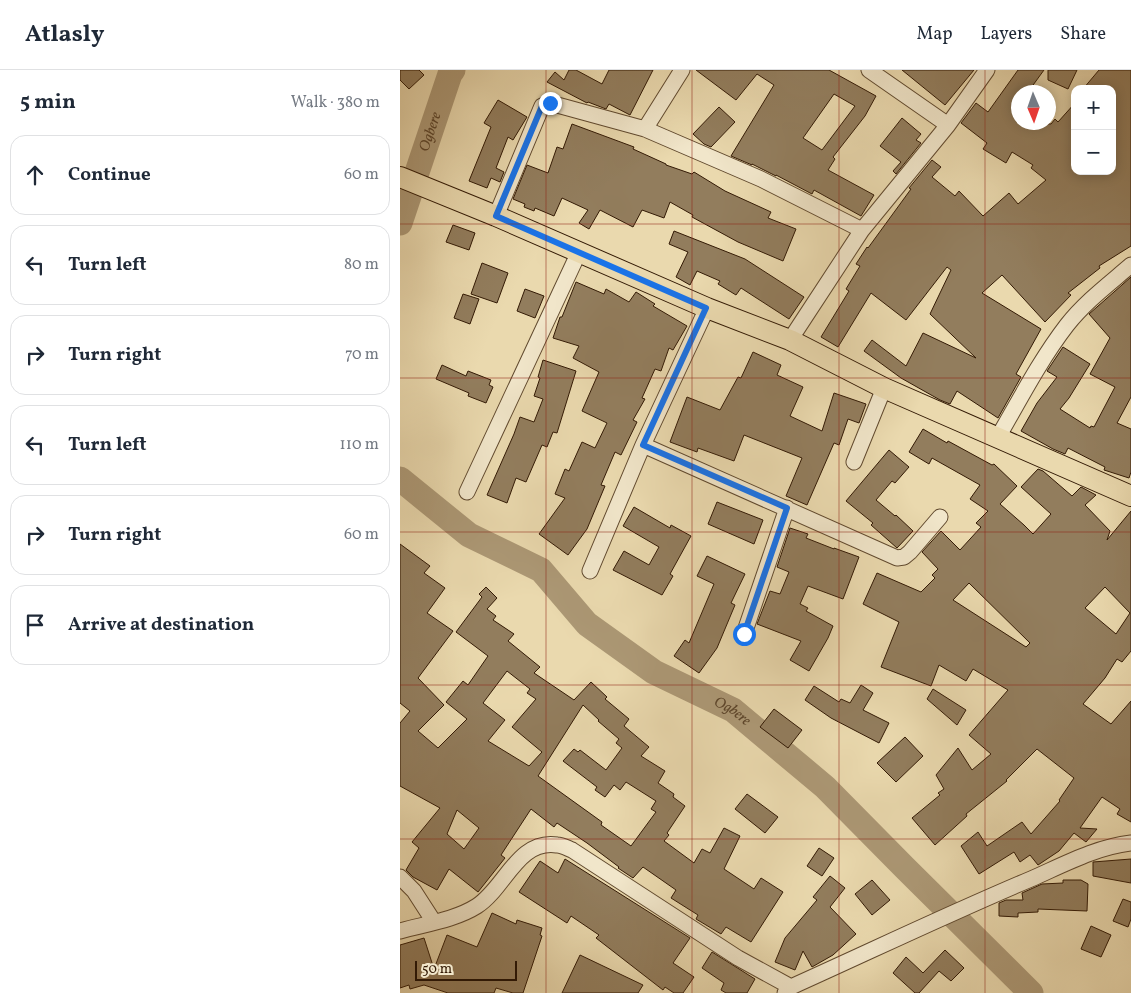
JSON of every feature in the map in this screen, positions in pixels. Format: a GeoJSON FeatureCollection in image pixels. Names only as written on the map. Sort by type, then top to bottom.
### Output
{"type":"FeatureCollection","features":[{"type":"Feature","properties":{"kind":"main road"},"geometry":{"type":"LineString","coordinates":[[400,176],[706,308],[790,340],[884,388],[1131,496]]}},
{"type":"Feature","properties":{"kind":"street"},"geometry":{"type":"LineString","coordinates":[[645,129],[682,70]]}},
{"type":"Feature","properties":{"kind":"street"},"geometry":{"type":"LineString","coordinates":[[869,70],[948,125]]}},
{"type":"Feature","properties":{"kind":"street"},"geometry":{"type":"LineString","coordinates":[[790,340],[862,230],[948,125],[988,70]]}},
{"type":"Feature","properties":{"kind":"street"},"geometry":{"type":"LineString","coordinates":[[496,216],[542,106],[550,103],[645,129],[761,179],[862,230]]}},
{"type":"Feature","properties":{"kind":"street"},"geometry":{"type":"LineString","coordinates":[[467,492],[579,252]]}},
{"type":"Feature","properties":{"kind":"street"},"geometry":{"type":"LineString","coordinates":[[997,439],[1046,356],[1067,325],[1084,306],[1131,265]]}},
{"type":"Feature","properties":{"kind":"street"},"geometry":{"type":"LineString","coordinates":[[590,571],[643,445],[706,308]]}},
{"type":"Feature","properties":{"kind":"street"},"geometry":{"type":"LineString","coordinates":[[854,462],[884,388]]}},
{"type":"Feature","properties":{"kind":"street"},"geometry":{"type":"LineString","coordinates":[[643,445],[897,558],[904,557],[910,552],[940,517]]}},
{"type":"Feature","properties":{"kind":"street"},"geometry":{"type":"LineString","coordinates":[[744,634],[787,508]]}},
{"type":"Feature","properties":{"kind":"street"},"geometry":{"type":"LineString","coordinates":[[400,931],[466,912],[479,905],[489,896],[526,852],[542,845],[557,845],[572,850],[788,990],[972,903],[1090,853],[1131,843]]}},
{"type":"Feature","properties":{"kind":"street"},"geometry":{"type":"LineString","coordinates":[[400,877],[414,891],[434,922]]}},
{"type":"Feature","properties":{"kind":"building"},"geometry":{"type":"Polygon","coordinates":[[[400,70],[419,70],[424,75],[409,89],[400,80],[400,70]]]}},
{"type":"Feature","properties":{"kind":"building"},"geometry":{"type":"Polygon","coordinates":[[[569,70],[576,70],[602,84],[609,70],[653,70],[630,115],[609,104],[606,109],[587,103],[547,82],[555,72],[564,80],[569,70]]]}},
{"type":"Feature","properties":{"kind":"building"},"geometry":{"type":"Polygon","coordinates":[[[696,70],[829,70],[876,96],[865,116],[833,157],[835,159],[828,170],[874,195],[861,216],[814,190],[812,194],[776,175],[731,156],[774,85],[757,74],[736,100],[696,70]],[[834,94],[803,138],[822,150],[855,106],[834,94]]]}},
{"type":"Feature","properties":{"kind":"building"},"geometry":{"type":"Polygon","coordinates":[[[902,70],[974,70],[945,105],[902,70]]]}},
{"type":"Feature","properties":{"kind":"building"},"geometry":{"type":"Polygon","coordinates":[[[1018,70],[1044,70],[1033,85],[1011,85],[1011,130],[1056,130],[1056,120],[1058,122],[1071,107],[1071,175],[1116,175],[1116,85],[1086,85],[1099,70],[1131,70],[1131,246],[1099,266],[1100,268],[1068,293],[1071,295],[1045,322],[1002,275],[982,293],[1041,329],[1016,374],[1021,377],[998,418],[957,391],[950,404],[940,400],[901,378],[864,351],[872,340],[906,366],[923,333],[976,358],[930,314],[951,270],[947,267],[906,320],[871,293],[838,347],[821,337],[849,291],[846,289],[860,266],[856,264],[911,189],[909,188],[932,160],[941,167],[932,177],[955,196],[959,191],[983,216],[1009,193],[1018,204],[1046,180],[1031,168],[1033,165],[1012,152],[1006,163],[983,149],[987,143],[961,123],[976,103],[988,112],[1018,70]]]}},
{"type":"Feature","properties":{"kind":"building"},"geometry":{"type":"Polygon","coordinates":[[[1048,70],[1077,70],[1068,89],[1048,80],[1048,70]]]}},
{"type":"Feature","properties":{"kind":"building"},"geometry":{"type":"Polygon","coordinates":[[[498,100],[527,117],[513,140],[508,137],[496,168],[504,172],[500,182],[491,178],[487,188],[469,181],[491,127],[484,123],[498,100]]]}},
{"type":"Feature","properties":{"kind":"building"},"geometry":{"type":"Polygon","coordinates":[[[719,107],[735,122],[711,147],[704,144],[693,134],[719,107]]]}},
{"type":"Feature","properties":{"kind":"building"},"geometry":{"type":"Polygon","coordinates":[[[902,118],[921,134],[916,140],[921,143],[896,174],[893,171],[901,162],[880,146],[902,118]]]}},
{"type":"Feature","properties":{"kind":"building"},"geometry":{"type":"Polygon","coordinates":[[[572,124],[634,147],[633,149],[666,165],[692,174],[694,172],[725,191],[771,212],[768,218],[796,229],[783,261],[738,242],[692,217],[693,215],[670,202],[664,218],[642,210],[633,227],[600,210],[589,229],[579,223],[588,210],[562,198],[554,216],[535,208],[534,211],[524,207],[525,204],[513,199],[527,165],[548,173],[557,147],[563,149],[572,124]]]}},
{"type":"Feature","properties":{"kind":"building"},"geometry":{"type":"Polygon","coordinates":[[[453,225],[475,233],[469,250],[446,242],[453,225]]]}},
{"type":"Feature","properties":{"kind":"building"},"geometry":{"type":"Polygon","coordinates":[[[674,231],[745,259],[804,297],[789,319],[741,288],[736,295],[718,284],[720,281],[697,271],[690,285],[676,277],[688,252],[669,244],[674,231]]]}},
{"type":"Feature","properties":{"kind":"building"},"geometry":{"type":"Polygon","coordinates":[[[482,263],[508,273],[497,303],[471,294],[482,263]]]}},
{"type":"Feature","properties":{"kind":"building"},"geometry":{"type":"Polygon","coordinates":[[[1131,277],[1131,397],[1117,423],[1131,429],[1131,472],[1129,478],[1104,470],[1105,467],[1068,448],[1065,454],[1053,449],[1021,431],[1037,403],[1057,377],[1047,371],[1063,347],[1090,364],[1060,409],[1090,428],[1091,426],[1094,427],[1115,387],[1090,374],[1110,338],[1089,314],[1131,277]]]}},
{"type":"Feature","properties":{"kind":"building"},"geometry":{"type":"Polygon","coordinates":[[[576,282],[604,294],[606,289],[629,302],[636,292],[655,304],[653,306],[687,326],[673,350],[669,348],[661,371],[655,369],[642,398],[645,399],[633,420],[637,422],[621,455],[615,452],[601,485],[605,486],[587,529],[568,555],[539,534],[565,498],[555,494],[565,469],[569,471],[582,442],[595,448],[607,423],[582,411],[599,372],[573,358],[579,346],[553,338],[560,317],[562,317],[576,282]]]}},
{"type":"Feature","properties":{"kind":"building"},"geometry":{"type":"Polygon","coordinates":[[[525,289],[544,296],[535,318],[517,311],[525,289]]]}},
{"type":"Feature","properties":{"kind":"building"},"geometry":{"type":"Polygon","coordinates":[[[463,294],[479,299],[470,324],[454,318],[463,294]]]}},
{"type":"Feature","properties":{"kind":"building"},"geometry":{"type":"Polygon","coordinates":[[[753,352],[781,365],[777,375],[803,387],[790,416],[822,431],[834,393],[866,404],[859,423],[848,419],[839,445],[834,443],[807,505],[786,496],[802,458],[744,435],[734,461],[698,448],[697,452],[670,442],[687,397],[720,410],[738,377],[741,378],[753,352]]]}},
{"type":"Feature","properties":{"kind":"building"},"geometry":{"type":"Polygon","coordinates":[[[543,360],[576,371],[557,433],[553,432],[547,447],[542,445],[526,482],[516,478],[507,503],[487,495],[520,417],[534,422],[543,399],[534,396],[543,360]]]}},
{"type":"Feature","properties":{"kind":"building"},"geometry":{"type":"Polygon","coordinates":[[[442,365],[466,376],[468,371],[491,380],[489,385],[493,387],[486,403],[468,396],[469,393],[436,379],[442,365]]]}},
{"type":"Feature","properties":{"kind":"building"},"geometry":{"type":"Polygon","coordinates":[[[923,429],[947,443],[948,441],[992,465],[994,464],[1017,486],[1000,504],[1033,534],[1051,514],[1021,487],[1038,469],[1043,471],[1072,496],[1081,487],[1096,495],[1085,505],[1110,531],[1107,540],[1131,511],[1131,651],[1122,662],[1117,659],[1105,678],[1083,704],[1111,724],[1131,701],[1131,822],[1117,814],[1120,809],[1102,797],[1080,828],[1097,829],[1086,842],[1074,833],[1059,851],[1038,865],[1030,855],[1020,862],[1014,852],[979,874],[961,846],[978,832],[987,846],[1022,822],[1031,834],[1060,801],[1074,778],[1037,749],[1007,781],[966,814],[967,816],[935,845],[912,818],[940,795],[938,793],[944,789],[936,775],[958,748],[972,770],[991,754],[969,735],[1008,690],[973,669],[966,681],[939,665],[931,686],[881,667],[899,622],[863,604],[877,573],[921,592],[935,578],[932,575],[938,569],[922,552],[941,531],[960,550],[981,527],[976,523],[988,511],[970,499],[980,485],[932,458],[929,464],[909,452],[923,429]],[[969,583],[953,600],[1026,647],[1030,643],[969,583]],[[1105,587],[1085,608],[1116,634],[1130,613],[1105,587]]]}},
{"type":"Feature","properties":{"kind":"building"},"geometry":{"type":"Polygon","coordinates":[[[889,450],[909,467],[895,483],[892,481],[876,500],[913,531],[897,548],[871,525],[873,523],[846,501],[889,450]]]}},
{"type":"Feature","properties":{"kind":"building"},"geometry":{"type":"Polygon","coordinates":[[[717,502],[763,520],[754,544],[708,524],[717,502]]]}},
{"type":"Feature","properties":{"kind":"building"},"geometry":{"type":"Polygon","coordinates":[[[634,507],[670,528],[671,525],[691,536],[670,574],[673,576],[662,595],[613,570],[624,551],[649,565],[659,547],[623,526],[634,507]]]}},
{"type":"Feature","properties":{"kind":"building"},"geometry":{"type":"Polygon","coordinates":[[[790,528],[808,534],[806,538],[859,557],[843,599],[808,586],[800,604],[808,608],[806,611],[833,626],[809,671],[790,660],[801,641],[757,624],[770,591],[780,594],[789,572],[777,567],[790,528]]]}},
{"type":"Feature","properties":{"kind":"building"},"geometry":{"type":"Polygon","coordinates":[[[400,544],[430,566],[424,573],[445,588],[427,613],[453,631],[418,678],[444,705],[418,731],[438,748],[467,719],[446,702],[463,681],[468,685],[488,656],[456,632],[482,597],[479,594],[486,587],[497,598],[487,609],[496,616],[493,620],[514,634],[508,641],[540,667],[534,673],[574,700],[591,682],[607,697],[605,699],[629,719],[624,726],[649,747],[641,756],[665,771],[658,783],[674,794],[673,797],[685,806],[667,833],[669,835],[664,841],[694,863],[702,849],[710,853],[724,828],[740,836],[724,869],[754,889],[761,878],[783,892],[751,942],[726,927],[721,934],[696,919],[698,915],[671,898],[676,890],[643,867],[633,878],[587,843],[557,823],[554,827],[531,809],[501,855],[505,858],[478,892],[449,869],[437,890],[413,877],[406,870],[419,848],[412,842],[440,808],[400,786],[400,723],[410,711],[400,703],[400,544]],[[507,671],[483,703],[505,720],[488,741],[529,766],[542,752],[512,727],[536,699],[527,693],[530,689],[507,671]],[[583,705],[538,776],[602,822],[601,825],[631,846],[656,812],[651,809],[656,801],[626,782],[620,790],[614,785],[605,797],[595,790],[597,787],[563,761],[574,749],[578,752],[580,750],[606,770],[622,748],[616,743],[619,739],[583,705]],[[457,810],[447,834],[464,849],[479,828],[457,810]]]}},
{"type":"Feature","properties":{"kind":"building"},"geometry":{"type":"Polygon","coordinates":[[[707,556],[745,574],[731,603],[735,605],[717,648],[699,673],[674,656],[685,640],[689,643],[714,584],[697,576],[707,556]]]}},
{"type":"Feature","properties":{"kind":"building"},"geometry":{"type":"Polygon","coordinates":[[[861,685],[873,693],[863,710],[889,723],[879,743],[831,718],[805,700],[814,686],[839,702],[841,699],[850,703],[861,685]]]}},
{"type":"Feature","properties":{"kind":"building"},"geometry":{"type":"Polygon","coordinates":[[[933,689],[966,710],[957,725],[927,699],[933,689]]]}},
{"type":"Feature","properties":{"kind":"building"},"geometry":{"type":"Polygon","coordinates":[[[774,709],[802,730],[788,748],[760,727],[774,709]]]}},
{"type":"Feature","properties":{"kind":"building"},"geometry":{"type":"Polygon","coordinates":[[[905,737],[923,756],[896,782],[877,763],[905,737]]]}},
{"type":"Feature","properties":{"kind":"building"},"geometry":{"type":"Polygon","coordinates":[[[747,794],[778,817],[765,833],[735,809],[747,794]]]}},
{"type":"Feature","properties":{"kind":"building"},"geometry":{"type":"Polygon","coordinates":[[[819,848],[834,858],[822,876],[807,866],[819,848]]]}},
{"type":"Feature","properties":{"kind":"building"},"geometry":{"type":"Polygon","coordinates":[[[565,859],[690,938],[673,963],[694,977],[683,993],[674,993],[665,987],[663,990],[596,938],[599,935],[571,916],[567,923],[519,892],[540,861],[558,873],[565,859]]]}},
{"type":"Feature","properties":{"kind":"building"},"geometry":{"type":"Polygon","coordinates":[[[1131,859],[1131,883],[1093,876],[1093,862],[1131,859]]]}},
{"type":"Feature","properties":{"kind":"building"},"geometry":{"type":"Polygon","coordinates":[[[830,876],[845,888],[830,907],[856,934],[833,955],[812,967],[803,951],[795,970],[775,962],[785,938],[817,900],[813,897],[830,876]]]}},
{"type":"Feature","properties":{"kind":"building"},"geometry":{"type":"Polygon","coordinates":[[[872,880],[890,900],[872,915],[855,894],[872,880]]]}},
{"type":"Feature","properties":{"kind":"building"},"geometry":{"type":"Polygon","coordinates":[[[1063,880],[1081,880],[1088,884],[1087,911],[1038,909],[1038,912],[1018,913],[1018,917],[999,916],[999,903],[1006,900],[1023,900],[1022,893],[1042,884],[1063,883],[1063,880]]]}},
{"type":"Feature","properties":{"kind":"building"},"geometry":{"type":"Polygon","coordinates":[[[1123,899],[1131,902],[1131,919],[1128,927],[1113,921],[1123,899]]]}},
{"type":"Feature","properties":{"kind":"building"},"geometry":{"type":"Polygon","coordinates":[[[492,913],[516,924],[517,920],[542,928],[540,935],[542,936],[523,993],[513,993],[496,988],[494,993],[448,993],[424,985],[410,989],[409,985],[400,988],[400,945],[424,938],[434,969],[447,935],[477,947],[492,913]]]}},
{"type":"Feature","properties":{"kind":"building"},"geometry":{"type":"Polygon","coordinates":[[[1091,926],[1111,935],[1101,957],[1081,949],[1091,926]]]}},
{"type":"Feature","properties":{"kind":"building"},"geometry":{"type":"Polygon","coordinates":[[[945,950],[964,968],[951,981],[939,971],[919,993],[915,993],[893,973],[906,957],[923,973],[945,950]]]}},
{"type":"Feature","properties":{"kind":"building"},"geometry":{"type":"Polygon","coordinates":[[[712,952],[755,979],[747,993],[726,993],[721,990],[724,983],[702,968],[712,952]]]}},
{"type":"Feature","properties":{"kind":"building"},"geometry":{"type":"Polygon","coordinates":[[[580,955],[643,985],[638,993],[562,993],[580,955]]]}},
{"type":"Feature","properties":{"kind":"waterway","name":"Ogbere"},"geometry":{"type":"LineString","coordinates":[[400,223],[450,74],[453,70]]}},
{"type":"Feature","properties":{"kind":"waterway","name":"Ogbere"},"geometry":{"type":"LineString","coordinates":[[400,479],[469,535],[541,570],[587,624],[654,672],[733,710],[825,787],[1031,993]]}},
{"type":"Feature","properties":{"kind":"route"},"geometry":{"type":"LineString","coordinates":[[550,103],[542,106],[496,216],[706,308],[643,445],[787,508],[744,634]]}}]}
